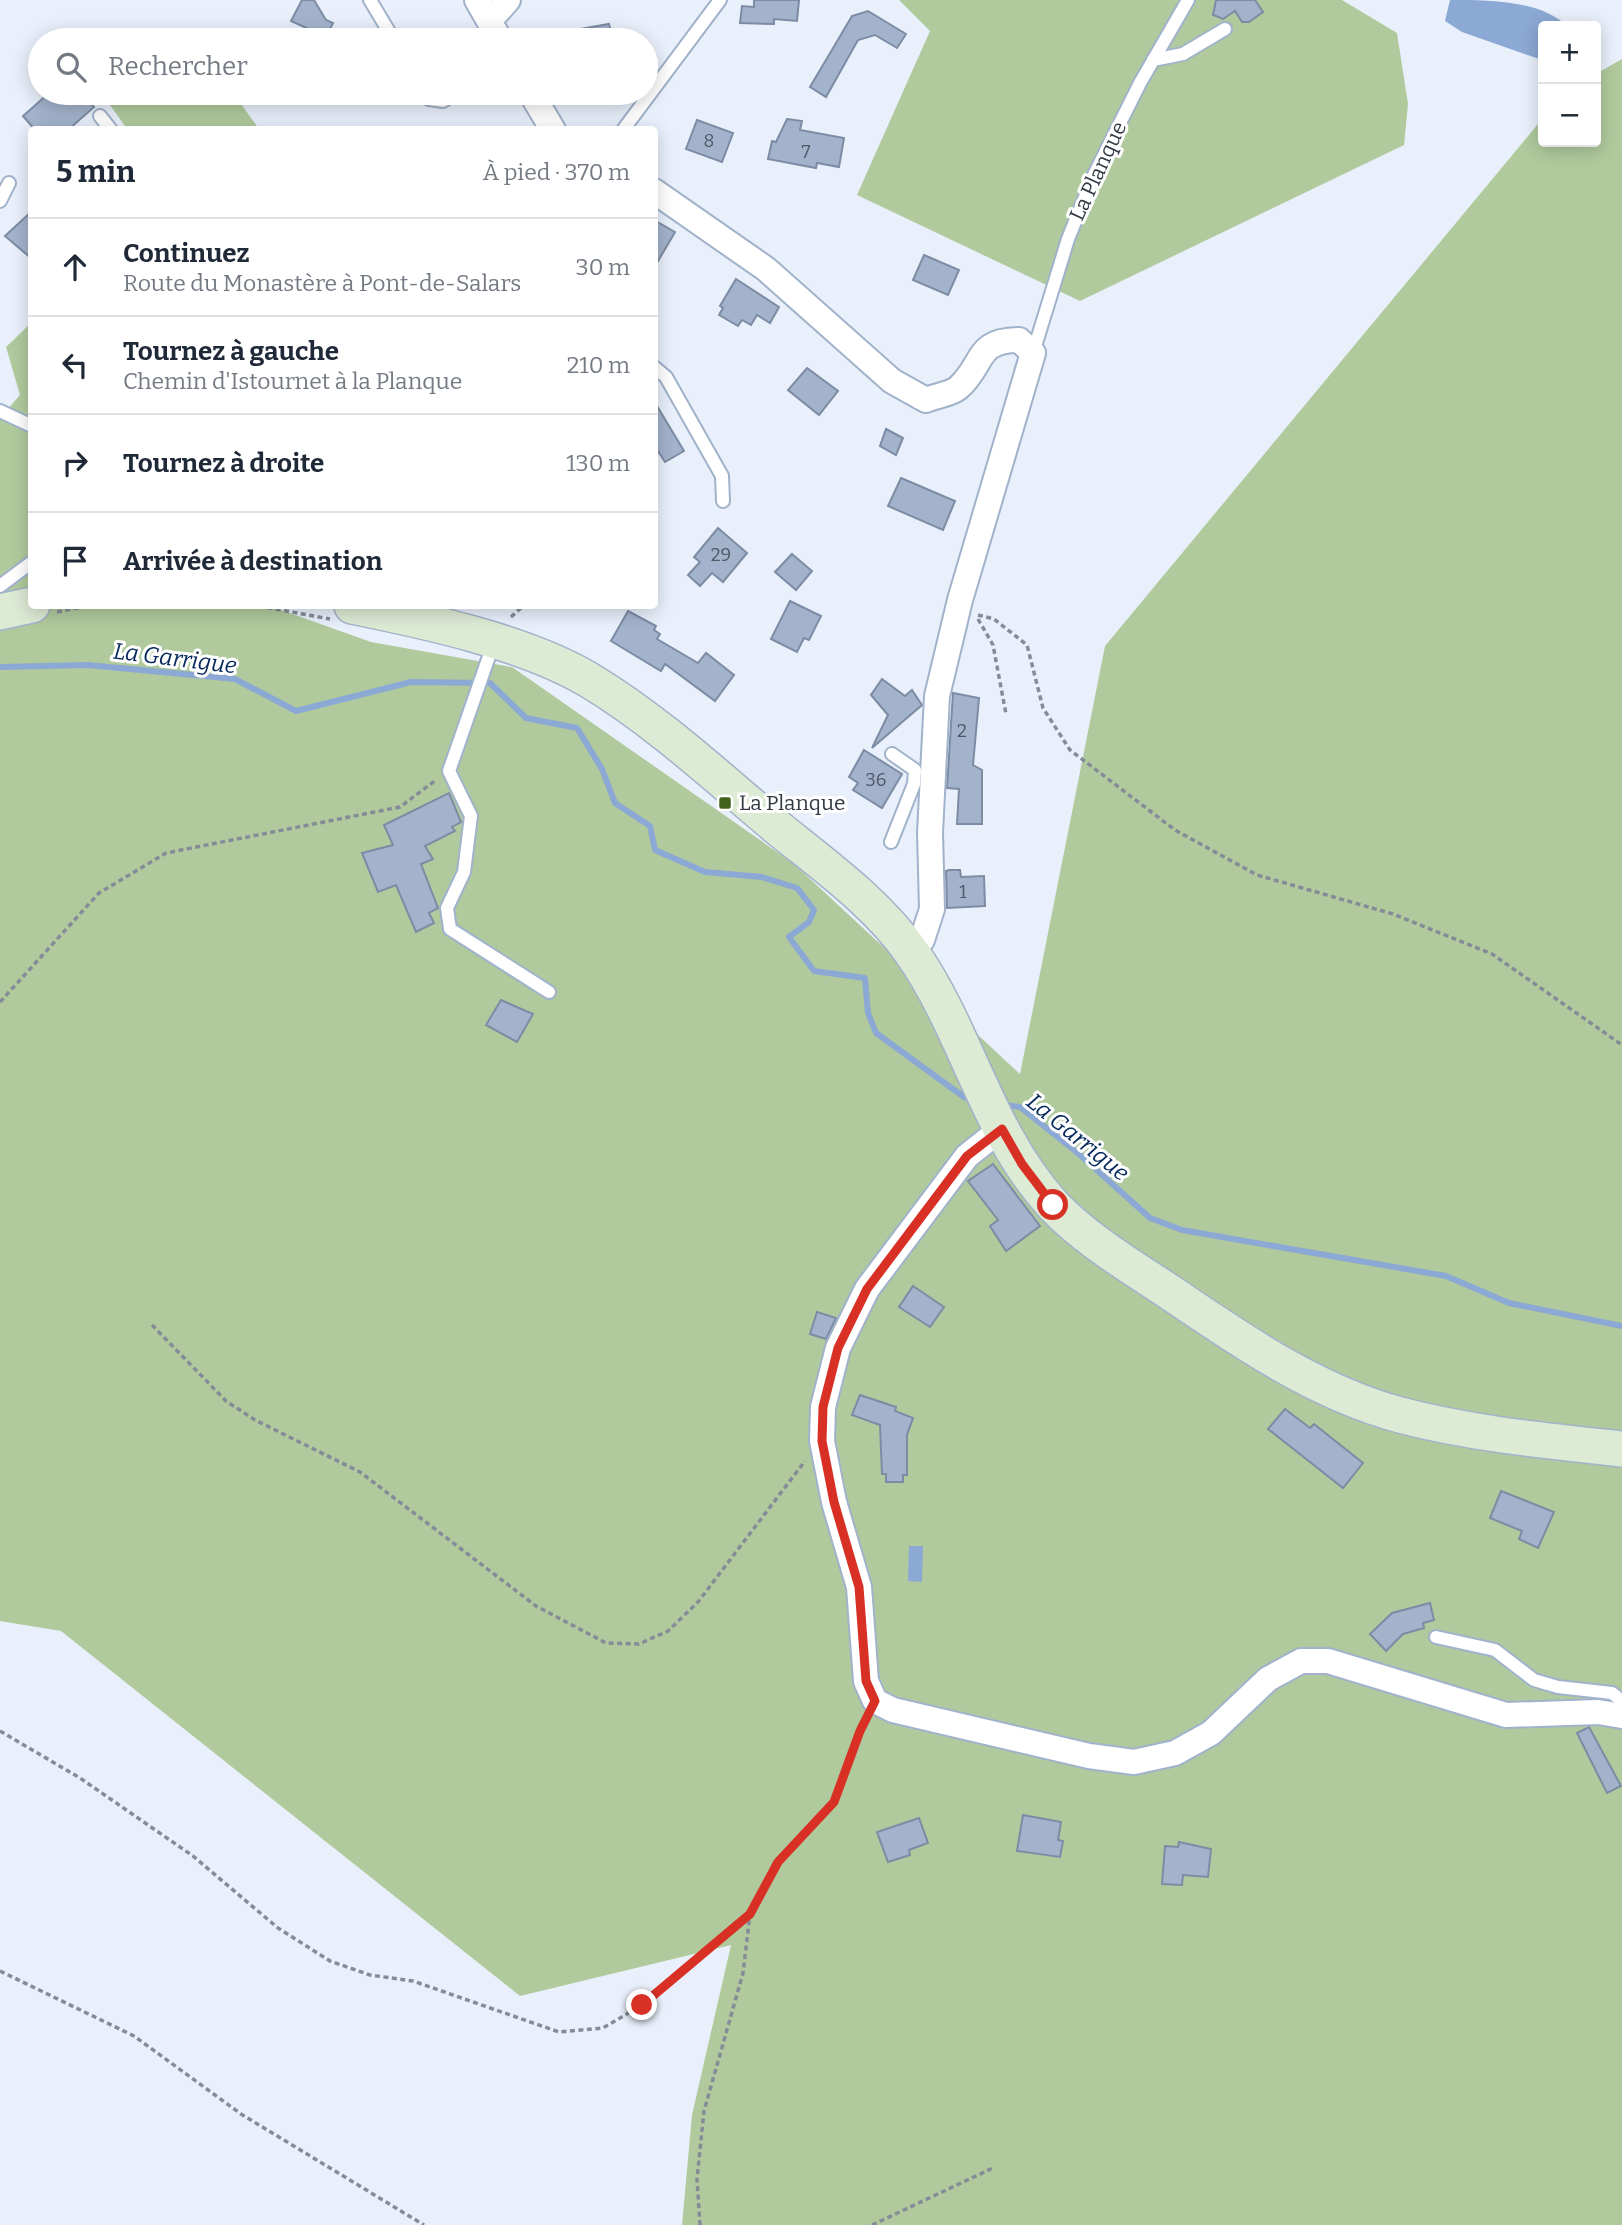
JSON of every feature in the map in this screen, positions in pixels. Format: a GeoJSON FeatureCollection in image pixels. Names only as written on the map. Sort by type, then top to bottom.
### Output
{"type":"FeatureCollection","features":[{"type":"Feature","properties":{"kind":"street"},"geometry":{"type":"LineString","coordinates":[[489,20],[509,0]]}},
{"type":"Feature","properties":{"kind":"street"},"geometry":{"type":"LineString","coordinates":[[538,105],[551,126]]}},
{"type":"Feature","properties":{"kind":"street"},"geometry":{"type":"LineString","coordinates":[[658,194],[766,269],[892,381],[926,400],[957,388],[985,348],[999,340],[1019,340],[1033,353],[968,608],[937,696],[930,833],[932,909],[922,940],[911,952]]}},
{"type":"Feature","properties":{"kind":"street"},"geometry":{"type":"LineString","coordinates":[[0,612],[28,606]]}},
{"type":"Feature","properties":{"kind":"street"},"geometry":{"type":"LineString","coordinates":[[361,609],[490,653],[540,656],[587,679],[646,719],[836,875],[875,910],[911,952],[943,1004],[998,1123],[1022,1164],[1053,1205],[1104,1248],[1230,1334],[1293,1370],[1349,1397],[1398,1415],[1486,1432],[1622,1448]]}},
{"type":"Feature","properties":{"kind":"street"},"geometry":{"type":"LineString","coordinates":[[998,1123],[967,1156],[867,1289],[838,1348],[823,1407],[822,1441],[834,1502],[859,1587],[866,1681],[875,1701],[893,1710],[1089,1756],[1134,1762],[1175,1753],[1211,1733],[1268,1679],[1301,1661],[1328,1661],[1506,1716],[1598,1712],[1622,1716]]}},
{"type":"Feature","properties":{"kind":"lane"},"geometry":{"type":"LineString","coordinates":[[370,0],[387,28]]}},
{"type":"Feature","properties":{"kind":"lane"},"geometry":{"type":"LineString","coordinates":[[658,83],[720,0]]}},
{"type":"Feature","properties":{"kind":"lane","name":"La Planque"},"geometry":{"type":"LineString","coordinates":[[1033,353],[1068,239],[1094,175],[1153,60],[1188,0]]}},
{"type":"Feature","properties":{"kind":"lane"},"geometry":{"type":"LineString","coordinates":[[1153,60],[1183,54],[1225,29]]}},
{"type":"Feature","properties":{"kind":"lane"},"geometry":{"type":"LineString","coordinates":[[626,126],[642,105]]}},
{"type":"Feature","properties":{"kind":"lane"},"geometry":{"type":"LineString","coordinates":[[100,116],[108,126]]}},
{"type":"Feature","properties":{"kind":"lane"},"geometry":{"type":"LineString","coordinates":[[0,201],[9,183]]}},
{"type":"Feature","properties":{"kind":"lane"},"geometry":{"type":"LineString","coordinates":[[658,370],[666,377],[722,476],[723,501]]}},
{"type":"Feature","properties":{"kind":"lane"},"geometry":{"type":"LineString","coordinates":[[0,411],[28,424]]}},
{"type":"Feature","properties":{"kind":"lane"},"geometry":{"type":"LineString","coordinates":[[0,586],[28,565]]}},
{"type":"Feature","properties":{"kind":"lane"},"geometry":{"type":"LineString","coordinates":[[490,653],[449,771],[471,816],[464,872],[447,908],[450,929],[549,992]]}},
{"type":"Feature","properties":{"kind":"lane"},"geometry":{"type":"LineString","coordinates":[[891,842],[914,784],[915,770],[892,754]]}},
{"type":"Feature","properties":{"kind":"lane"},"geometry":{"type":"LineString","coordinates":[[1436,1637],[1495,1650],[1535,1680],[1558,1687],[1612,1693],[1622,1701]]}},
{"type":"Feature","properties":{"kind":"path"},"geometry":{"type":"LineString","coordinates":[[968,608],[993,645],[1006,714]]}},
{"type":"Feature","properties":{"kind":"path"},"geometry":{"type":"LineString","coordinates":[[968,608],[994,619],[1027,645],[1043,708],[1070,750],[1175,830],[1257,875],[1392,914],[1492,954],[1622,1045]]}},
{"type":"Feature","properties":{"kind":"path"},"geometry":{"type":"LineString","coordinates":[[0,1002],[99,893],[166,853],[400,807],[449,771]]}},
{"type":"Feature","properties":{"kind":"path"},"geometry":{"type":"LineString","coordinates":[[152,1325],[226,1401],[255,1420],[360,1472],[536,1606],[606,1643],[639,1644],[668,1631],[698,1602],[790,1478],[822,1441]]}},
{"type":"Feature","properties":{"kind":"path"},"geometry":{"type":"LineString","coordinates":[[699,2225],[697,2179],[704,2110],[743,1973],[750,1914],[778,1862],[834,1802],[860,1731],[875,1701]]}},
{"type":"Feature","properties":{"kind":"path"},"geometry":{"type":"LineString","coordinates":[[1,1732],[80,1778],[182,1848],[278,1928],[330,1961],[370,1975],[413,1981],[559,2032],[603,2028],[642,2005],[750,1914]]}},
{"type":"Feature","properties":{"kind":"path"},"geometry":{"type":"LineString","coordinates":[[0,1971],[134,2036],[241,2114],[424,2225]]}},
{"type":"Feature","properties":{"kind":"path"},"geometry":{"type":"LineString","coordinates":[[872,2225],[995,2168]]}},
{"type":"Feature","properties":{"kind":"green space"},"geometry":{"type":"Polygon","coordinates":[[[899,0],[1342,0],[1397,33],[1408,104],[1404,145],[1080,301],[857,195],[930,31],[899,0]]]}},
{"type":"Feature","properties":{"kind":"green space"},"geometry":{"type":"Polygon","coordinates":[[[1622,59],[1622,2225],[682,2225],[692,2115],[731,1945],[520,1996],[61,1631],[0,1621],[0,418],[20,395],[6,347],[28,326],[28,609],[278,609],[371,642],[512,667],[793,863],[1020,1074],[1105,646],[1538,124],[1538,147],[1601,147],[1601,71],[1622,59]]]}},
{"type":"Feature","properties":{"kind":"green space"},"geometry":{"type":"Polygon","coordinates":[[[110,105],[242,105],[257,126],[125,126],[110,105]]]}},
{"type":"Feature","properties":{"kind":"water"},"geometry":{"type":"Polygon","coordinates":[[[1450,0],[1513,3],[1543,11],[1561,21],[1538,21],[1538,59],[1462,32],[1445,21],[1450,0]]]}},
{"type":"Feature","properties":{"kind":"water"},"geometry":{"type":"Polygon","coordinates":[[[909,1546],[923,1546],[922,1582],[908,1581],[909,1546]]]}},
{"type":"Feature","properties":{"kind":"building"},"geometry":{"type":"Polygon","coordinates":[[[302,0],[314,0],[326,20],[333,23],[330,28],[306,28],[291,21],[302,0]]]}},
{"type":"Feature","properties":{"kind":"building"},"geometry":{"type":"Polygon","coordinates":[[[754,0],[799,0],[797,21],[774,19],[774,24],[740,23],[742,6],[754,7],[754,0]]]}},
{"type":"Feature","properties":{"kind":"building"},"geometry":{"type":"Polygon","coordinates":[[[1216,0],[1255,0],[1263,12],[1249,22],[1242,22],[1235,11],[1223,19],[1213,15],[1216,0]]]}},
{"type":"Feature","properties":{"kind":"building"},"geometry":{"type":"Polygon","coordinates":[[[868,11],[906,34],[897,48],[875,35],[858,40],[826,97],[810,87],[852,16],[868,11]]]}},
{"type":"Feature","properties":{"kind":"building"},"geometry":{"type":"Polygon","coordinates":[[[609,24],[610,28],[586,28],[609,24]]]}},
{"type":"Feature","properties":{"kind":"building"},"geometry":{"type":"Polygon","coordinates":[[[35,105],[94,107],[73,126],[32,126],[23,116],[35,105]]]}},
{"type":"Feature","properties":{"kind":"building"},"geometry":{"type":"Polygon","coordinates":[[[787,119],[802,121],[800,130],[844,138],[839,167],[817,163],[816,168],[768,159],[772,141],[776,142],[787,119]]]}},
{"type":"Feature","properties":{"kind":"building"},"geometry":{"type":"Polygon","coordinates":[[[697,120],[733,133],[722,162],[686,149],[697,120]]]}},
{"type":"Feature","properties":{"kind":"building"},"geometry":{"type":"Polygon","coordinates":[[[28,215],[28,256],[5,236],[28,215]]]}},
{"type":"Feature","properties":{"kind":"building"},"geometry":{"type":"Polygon","coordinates":[[[658,222],[675,232],[658,261],[658,222]]]}},
{"type":"Feature","properties":{"kind":"building"},"geometry":{"type":"Polygon","coordinates":[[[924,255],[959,270],[948,295],[913,280],[924,255]]]}},
{"type":"Feature","properties":{"kind":"building"},"geometry":{"type":"Polygon","coordinates":[[[736,279],[779,307],[770,323],[757,315],[751,325],[742,320],[738,326],[719,315],[723,308],[720,306],[736,279]]]}},
{"type":"Feature","properties":{"kind":"building"},"geometry":{"type":"Polygon","coordinates":[[[807,368],[838,391],[819,415],[788,390],[807,368]]]}},
{"type":"Feature","properties":{"kind":"building"},"geometry":{"type":"Polygon","coordinates":[[[658,408],[684,451],[665,462],[658,451],[658,408]]]}},
{"type":"Feature","properties":{"kind":"building"},"geometry":{"type":"Polygon","coordinates":[[[886,429],[903,438],[896,455],[880,446],[886,429]]]}},
{"type":"Feature","properties":{"kind":"building"},"geometry":{"type":"Polygon","coordinates":[[[901,478],[955,501],[943,530],[888,506],[901,478]]]}},
{"type":"Feature","properties":{"kind":"building"},"geometry":{"type":"Polygon","coordinates":[[[718,528],[747,553],[723,582],[712,573],[700,586],[688,575],[700,562],[694,557],[718,528]]]}},
{"type":"Feature","properties":{"kind":"building"},"geometry":{"type":"Polygon","coordinates":[[[792,554],[812,571],[796,590],[775,572],[792,554]]]}},
{"type":"Feature","properties":{"kind":"building"},"geometry":{"type":"Polygon","coordinates":[[[790,601],[821,616],[809,640],[804,638],[797,652],[771,639],[790,601]]]}},
{"type":"Feature","properties":{"kind":"building"},"geometry":{"type":"Polygon","coordinates":[[[628,611],[656,626],[654,630],[660,634],[657,639],[698,663],[706,653],[734,675],[715,701],[665,664],[661,671],[611,641],[628,611]]]}},
{"type":"Feature","properties":{"kind":"building"},"geometry":{"type":"Polygon","coordinates":[[[882,679],[905,696],[912,690],[922,705],[872,748],[888,715],[871,695],[882,679]]]}},
{"type":"Feature","properties":{"kind":"building"},"geometry":{"type":"Polygon","coordinates":[[[953,693],[979,698],[973,765],[982,770],[982,824],[957,824],[959,789],[947,788],[953,693]]]}},
{"type":"Feature","properties":{"kind":"building"},"geometry":{"type":"Polygon","coordinates":[[[864,750],[902,774],[882,808],[853,790],[858,783],[849,777],[864,750]]]}},
{"type":"Feature","properties":{"kind":"building"},"geometry":{"type":"Polygon","coordinates":[[[449,793],[461,822],[452,827],[455,831],[425,846],[433,859],[421,864],[438,908],[429,913],[434,923],[416,932],[396,885],[378,892],[362,853],[393,845],[384,825],[449,793]]]}},
{"type":"Feature","properties":{"kind":"building"},"geometry":{"type":"Polygon","coordinates":[[[960,870],[961,877],[984,876],[985,906],[947,908],[946,871],[960,870]]]}},
{"type":"Feature","properties":{"kind":"building"},"geometry":{"type":"Polygon","coordinates":[[[501,1000],[533,1014],[517,1042],[486,1025],[501,1000]]]}},
{"type":"Feature","properties":{"kind":"building"},"geometry":{"type":"Polygon","coordinates":[[[993,1164],[1040,1226],[1006,1251],[990,1226],[998,1220],[968,1181],[993,1164]]]}},
{"type":"Feature","properties":{"kind":"building"},"geometry":{"type":"Polygon","coordinates":[[[913,1286],[944,1307],[930,1327],[899,1307],[913,1286]]]}},
{"type":"Feature","properties":{"kind":"building"},"geometry":{"type":"Polygon","coordinates":[[[817,1312],[836,1318],[826,1339],[810,1334],[817,1312]]]}},
{"type":"Feature","properties":{"kind":"building"},"geometry":{"type":"Polygon","coordinates":[[[860,1395],[896,1407],[895,1411],[913,1418],[907,1435],[907,1475],[903,1475],[903,1482],[886,1482],[886,1474],[882,1474],[880,1425],[852,1415],[860,1395]]]}},
{"type":"Feature","properties":{"kind":"building"},"geometry":{"type":"Polygon","coordinates":[[[1285,1409],[1310,1428],[1314,1424],[1363,1463],[1343,1488],[1268,1429],[1285,1409]]]}},
{"type":"Feature","properties":{"kind":"building"},"geometry":{"type":"Polygon","coordinates":[[[1501,1491],[1554,1512],[1538,1548],[1519,1539],[1522,1531],[1490,1518],[1501,1491]]]}},
{"type":"Feature","properties":{"kind":"building"},"geometry":{"type":"Polygon","coordinates":[[[1430,1603],[1434,1620],[1423,1623],[1424,1628],[1403,1634],[1386,1651],[1370,1634],[1392,1613],[1430,1603]]]}},
{"type":"Feature","properties":{"kind":"building"},"geometry":{"type":"Polygon","coordinates":[[[1589,1727],[1621,1786],[1607,1793],[1577,1733],[1589,1727]]]}},
{"type":"Feature","properties":{"kind":"building"},"geometry":{"type":"Polygon","coordinates":[[[1023,1815],[1061,1822],[1058,1840],[1063,1841],[1060,1857],[1017,1851],[1023,1815]]]}},
{"type":"Feature","properties":{"kind":"building"},"geometry":{"type":"Polygon","coordinates":[[[919,1818],[928,1843],[909,1850],[910,1855],[888,1862],[877,1832],[919,1818]]]}},
{"type":"Feature","properties":{"kind":"building"},"geometry":{"type":"Polygon","coordinates":[[[1179,1842],[1211,1849],[1208,1877],[1183,1875],[1182,1885],[1162,1884],[1165,1846],[1178,1847],[1179,1842]]]}},
{"type":"Feature","properties":{"kind":"waterway","name":"La Garrigue"},"geometry":{"type":"LineString","coordinates":[[0,667],[88,665],[235,679],[296,711],[411,682],[490,683],[526,718],[577,728],[602,769],[615,803],[650,826],[655,850],[705,872],[762,877],[797,888],[814,910],[809,922],[789,937],[814,971],[865,978],[868,1013],[876,1033],[964,1097],[972,1099]]}},
{"type":"Feature","properties":{"kind":"waterway","name":"La Garrigue"},"geometry":{"type":"LineString","coordinates":[[1000,1104],[1020,1107],[1079,1154],[1150,1218],[1182,1230],[1446,1276],[1509,1303],[1622,1326]]}},
{"type":"Feature","properties":{"kind":"place","name":"La Planque"},"geometry":{"type":"Point","coordinates":[725,803]}},
{"type":"Feature","properties":{"kind":"route"},"geometry":{"type":"LineString","coordinates":[[642,2005],[750,1914],[778,1862],[834,1802],[860,1731],[875,1701],[866,1681],[859,1587],[834,1502],[822,1441],[823,1407],[838,1348],[867,1289],[967,1156],[1002,1129],[1022,1164],[1053,1205]]}}]}
